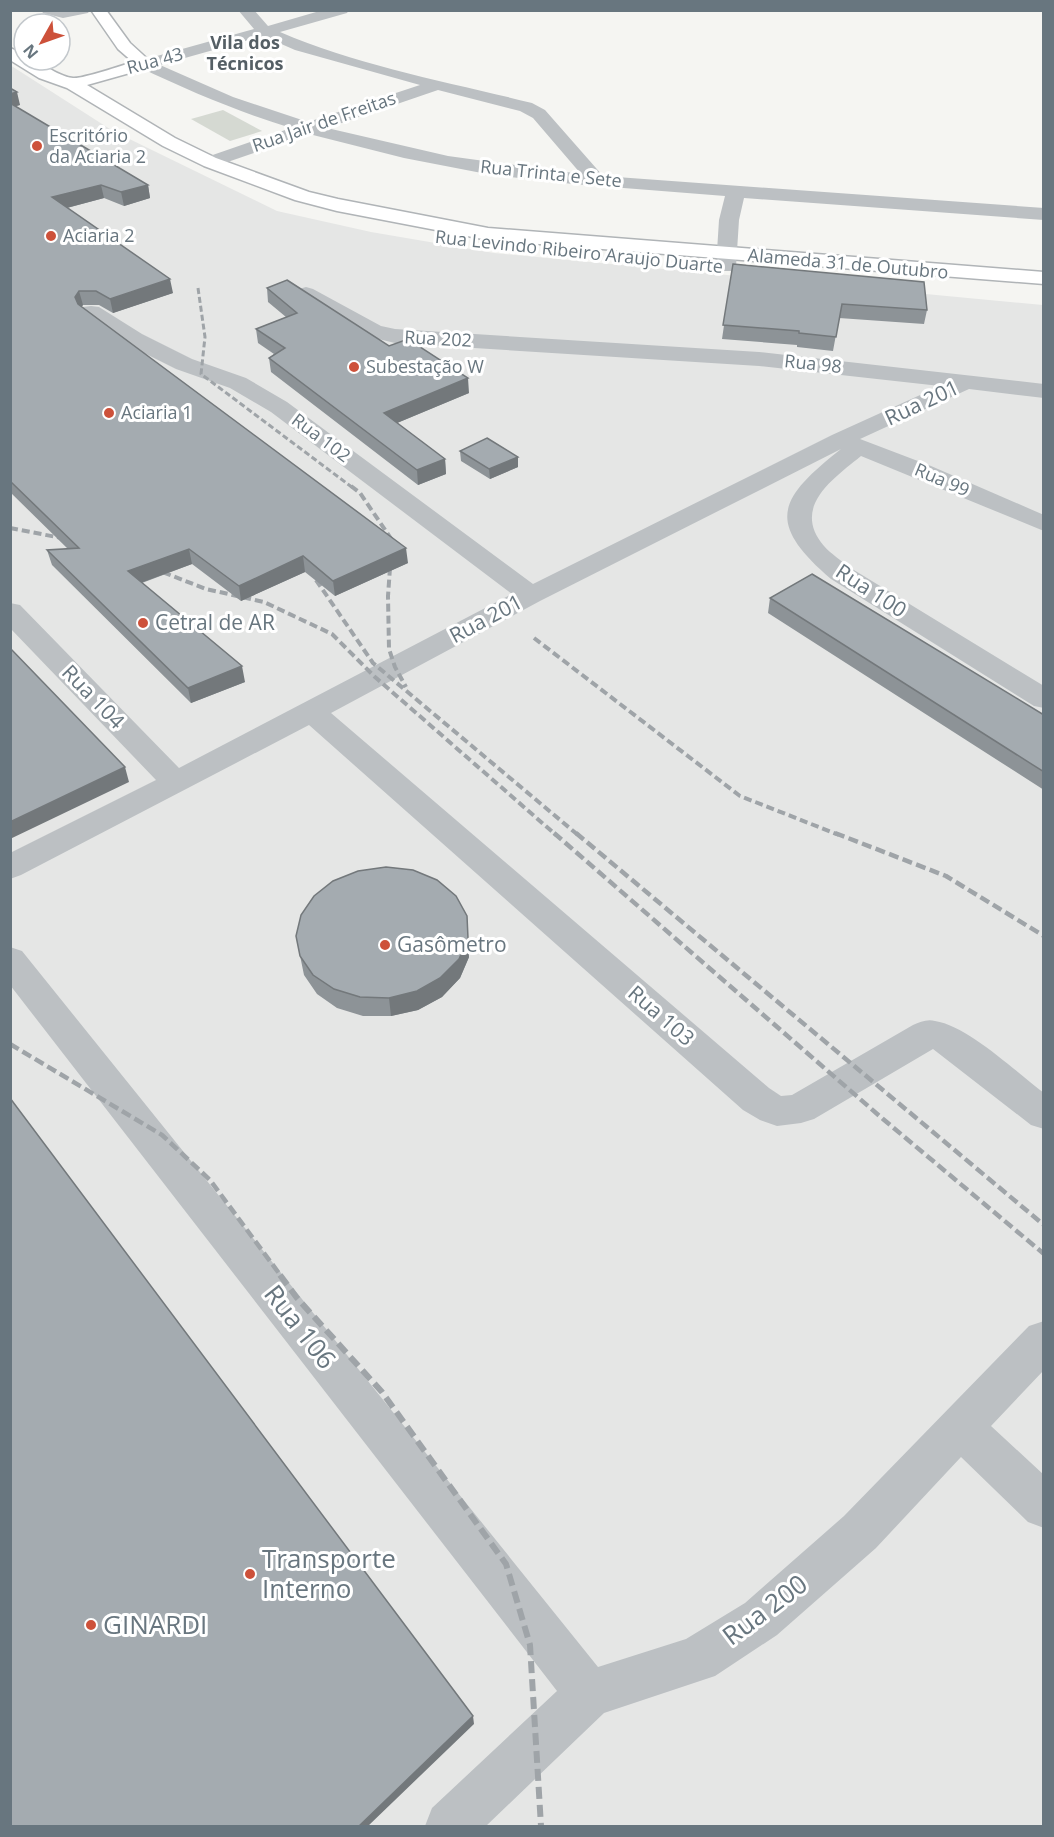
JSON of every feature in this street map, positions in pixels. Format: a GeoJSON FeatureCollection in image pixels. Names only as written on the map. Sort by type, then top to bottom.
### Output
{"type":"FeatureCollection","features":[{"type":"Feature","properties":{"kind":"main road","name":"Rua Trinta e Sete"},"geometry":{"type":"LineString","coordinates":[[98,10],[124,46],[145,64]]}},
{"type":"Feature","properties":{"kind":"main road","name":"Rua Levindo Ribeiro Araujo Duarte"},"geometry":{"type":"LineString","coordinates":[[10,52],[45,74],[73,84]]}},
{"type":"Feature","properties":{"kind":"main road","name":"Rua 43"},"geometry":{"type":"LineString","coordinates":[[73,84],[145,64]]}},
{"type":"Feature","properties":{"kind":"main road","name":"Rua Levindo Ribeiro Araujo Duarte"},"geometry":{"type":"LineString","coordinates":[[45,74],[55,88],[115,126],[195,168],[230,183],[434,237],[536,250],[726,261],[1044,290]]}},
{"type":"Feature","properties":{"kind":"main road"},"geometry":{"type":"LineString","coordinates":[[73,84],[169,141],[210,162],[305,202]]}},
{"type":"Feature","properties":{"kind":"main road","name":"Alameda 31 de Outubro"},"geometry":{"type":"LineString","coordinates":[[726,261],[1044,278]]}},
{"type":"Feature","properties":{"kind":"street"},"geometry":{"type":"LineString","coordinates":[[48,10],[63,13],[83,10]]}},
{"type":"Feature","properties":{"kind":"street"},"geometry":{"type":"LineString","coordinates":[[245,10],[264,31],[301,46],[363,65],[508,101],[539,114],[597,180]]}},
{"type":"Feature","properties":{"kind":"street","name":"Rua 43"},"geometry":{"type":"LineString","coordinates":[[145,64],[342,10]]}},
{"type":"Feature","properties":{"kind":"street","name":"Rua Trinta e Sete"},"geometry":{"type":"LineString","coordinates":[[145,64],[173,79],[236,104],[308,127],[402,153],[494,169],[597,180],[1044,214]]}},
{"type":"Feature","properties":{"kind":"street","name":"Rua Jair de Freitas"},"geometry":{"type":"LineString","coordinates":[[210,162],[438,84]]}},
{"type":"Feature","properties":{"kind":"street"},"geometry":{"type":"LineString","coordinates":[[726,261],[729,220],[736,191]]}},
{"type":"Feature","properties":{"kind":"street","name":"Rua 202"},"geometry":{"type":"LineString","coordinates":[[306,293],[374,331],[394,336],[581,346]]}},
{"type":"Feature","properties":{"kind":"street","name":"Rua 102"},"geometry":{"type":"LineString","coordinates":[[91,312],[126,343],[238,383],[279,407],[531,595]]}},
{"type":"Feature","properties":{"kind":"street","name":"Rua 98"},"geometry":{"type":"LineString","coordinates":[[581,346],[759,359],[1044,391]]}},
{"type":"Feature","properties":{"kind":"street","name":"Rua 201"},"geometry":{"type":"LineString","coordinates":[[10,867],[176,783],[531,595],[849,444],[967,382]]}},
{"type":"Feature","properties":{"kind":"street","name":"Rua 99"},"geometry":{"type":"LineString","coordinates":[[849,444],[922,471],[1044,524]]}},
{"type":"Feature","properties":{"kind":"street","name":"Rua 100"},"geometry":{"type":"LineString","coordinates":[[849,444],[811,488],[798,509],[802,533],[813,550],[840,573],[1044,699]]}},
{"type":"Feature","properties":{"kind":"street","name":"Rua 104"},"geometry":{"type":"LineString","coordinates":[[10,611],[176,783]]}},
{"type":"Feature","properties":{"kind":"street","name":"Rua 103"},"geometry":{"type":"LineString","coordinates":[[311,711],[756,1099],[773,1110],[787,1113],[801,1108],[925,1035],[935,1035],[948,1040],[1044,1114]]}},
{"type":"Feature","properties":{"kind":"street","name":"Rua 106"},"geometry":{"type":"LineString","coordinates":[[10,960],[589,1694]]}},
{"type":"Feature","properties":{"kind":"street","name":"Rua 200"},"geometry":{"type":"LineString","coordinates":[[450,1827],[589,1694],[698,1659],[761,1619],[860,1532],[1044,1340]]}},
{"type":"Feature","properties":{"kind":"street"},"geometry":{"type":"LineString","coordinates":[[961,1426],[1044,1506]]}},
{"type":"Feature","properties":{"kind":"shaded area"},"geometry":{"type":"Polygon","coordinates":[[[10,65],[12,72],[21,72],[113,131],[277,211],[371,232],[494,253],[1043,305],[1043,1826],[11,1826],[10,65]]]}},
{"type":"Feature","properties":{"kind":"shaded area"},"geometry":{"type":"Polygon","coordinates":[[[223,110],[262,131],[230,141],[191,119],[223,110]]]}},
{"type":"Feature","properties":{"kind":"building","name":"Aciaria 1"},"geometry":{"type":"Polygon","coordinates":[[[10,103],[148,185],[121,192],[101,185],[52,197],[170,279],[110,299],[96,291],[79,291],[75,297],[78,304],[406,548],[333,581],[303,556],[239,586],[189,549],[128,571],[242,666],[188,688],[47,550],[79,548],[10,481],[10,103]]]}},
{"type":"Feature","properties":{"kind":"building"},"geometry":{"type":"Polygon","coordinates":[[[733,264],[924,282],[927,310],[842,304],[836,337],[799,333],[799,331],[723,325],[733,264]]]}},
{"type":"Feature","properties":{"kind":"building","name":"Subestação W"},"geometry":{"type":"Polygon","coordinates":[[[287,280],[389,346],[408,339],[468,378],[384,413],[445,459],[417,470],[269,358],[285,348],[256,329],[297,313],[267,288],[287,280]]]}},
{"type":"Feature","properties":{"kind":"building"},"geometry":{"type":"Polygon","coordinates":[[[487,438],[518,457],[489,469],[460,451],[487,438]]]}},
{"type":"Feature","properties":{"kind":"building"},"geometry":{"type":"Polygon","coordinates":[[[812,574],[1044,715],[1044,772],[770,598],[812,574]]]}},
{"type":"Feature","properties":{"kind":"building"},"geometry":{"type":"Polygon","coordinates":[[[10,648],[125,767],[10,822],[10,648]]]}},
{"type":"Feature","properties":{"kind":"building","name":"Gasômetro"},"geometry":{"type":"Polygon","coordinates":[[[386,867],[413,870],[437,880],[456,896],[467,916],[468,938],[459,959],[440,978],[417,991],[389,998],[360,997],[334,989],[313,975],[300,956],[296,936],[301,915],[314,896],[333,881],[358,871],[386,867]]]}},
{"type":"Feature","properties":{"kind":"building","name":"Transporte Interno"},"geometry":{"type":"Polygon","coordinates":[[[10,1098],[473,1716],[358,1827],[10,1827],[10,1098]]]}},
{"type":"Feature","properties":{"kind":"railway"},"geometry":{"type":"LineString","coordinates":[[198,288],[205,337],[201,374],[353,488]]}},
{"type":"Feature","properties":{"kind":"railway"},"geometry":{"type":"LineString","coordinates":[[351,486],[360,493],[392,540],[388,596],[389,649],[395,667],[406,687]]}},
{"type":"Feature","properties":{"kind":"railway"},"geometry":{"type":"LineString","coordinates":[[10,528],[72,540]]}},
{"type":"Feature","properties":{"kind":"railway"},"geometry":{"type":"LineString","coordinates":[[152,568],[206,589],[264,602],[332,634],[375,677],[556,835]]}},
{"type":"Feature","properties":{"kind":"railway"},"geometry":{"type":"LineString","coordinates":[[316,580],[373,663],[578,835]]}},
{"type":"Feature","properties":{"kind":"railway"},"geometry":{"type":"LineString","coordinates":[[534,638],[740,796],[839,835]]}},
{"type":"Feature","properties":{"kind":"railway"},"geometry":{"type":"LineString","coordinates":[[554,833],[883,1119],[1044,1254]]}},
{"type":"Feature","properties":{"kind":"railway"},"geometry":{"type":"LineString","coordinates":[[576,833],[1044,1225]]}},
{"type":"Feature","properties":{"kind":"railway"},"geometry":{"type":"LineString","coordinates":[[835,833],[946,876],[1044,936]]}},
{"type":"Feature","properties":{"kind":"railway"},"geometry":{"type":"LineString","coordinates":[[10,1044],[162,1135],[210,1180],[281,1276]]}},
{"type":"Feature","properties":{"kind":"railway"},"geometry":{"type":"LineString","coordinates":[[280,1275],[297,1298],[382,1392],[506,1564],[530,1645],[541,1826]]}},
{"type":"Feature","properties":{"kind":"place","name":"Escritório da Aciaria 2"},"geometry":{"type":"Point","coordinates":[37,146]}},
{"type":"Feature","properties":{"kind":"place","name":"Aciaria 2"},"geometry":{"type":"Point","coordinates":[51,236]}},
{"type":"Feature","properties":{"kind":"place","name":"Subestação W"},"geometry":{"type":"Point","coordinates":[354,367]}},
{"type":"Feature","properties":{"kind":"place","name":"Aciaria 1"},"geometry":{"type":"Point","coordinates":[109,413]}},
{"type":"Feature","properties":{"kind":"place","name":"Cetral de AR"},"geometry":{"type":"Point","coordinates":[143,623]}},
{"type":"Feature","properties":{"kind":"place","name":"Gasômetro"},"geometry":{"type":"Point","coordinates":[385,945]}},
{"type":"Feature","properties":{"kind":"place","name":"Transporte Interno"},"geometry":{"type":"Point","coordinates":[250,1574]}},
{"type":"Feature","properties":{"kind":"place","name":"GINARDI"},"geometry":{"type":"Point","coordinates":[91,1625]}},
{"type":"Feature","properties":{"kind":"district","name":"Vila dos Técnicos"},"geometry":{"type":"Point","coordinates":[245,53]}}]}
